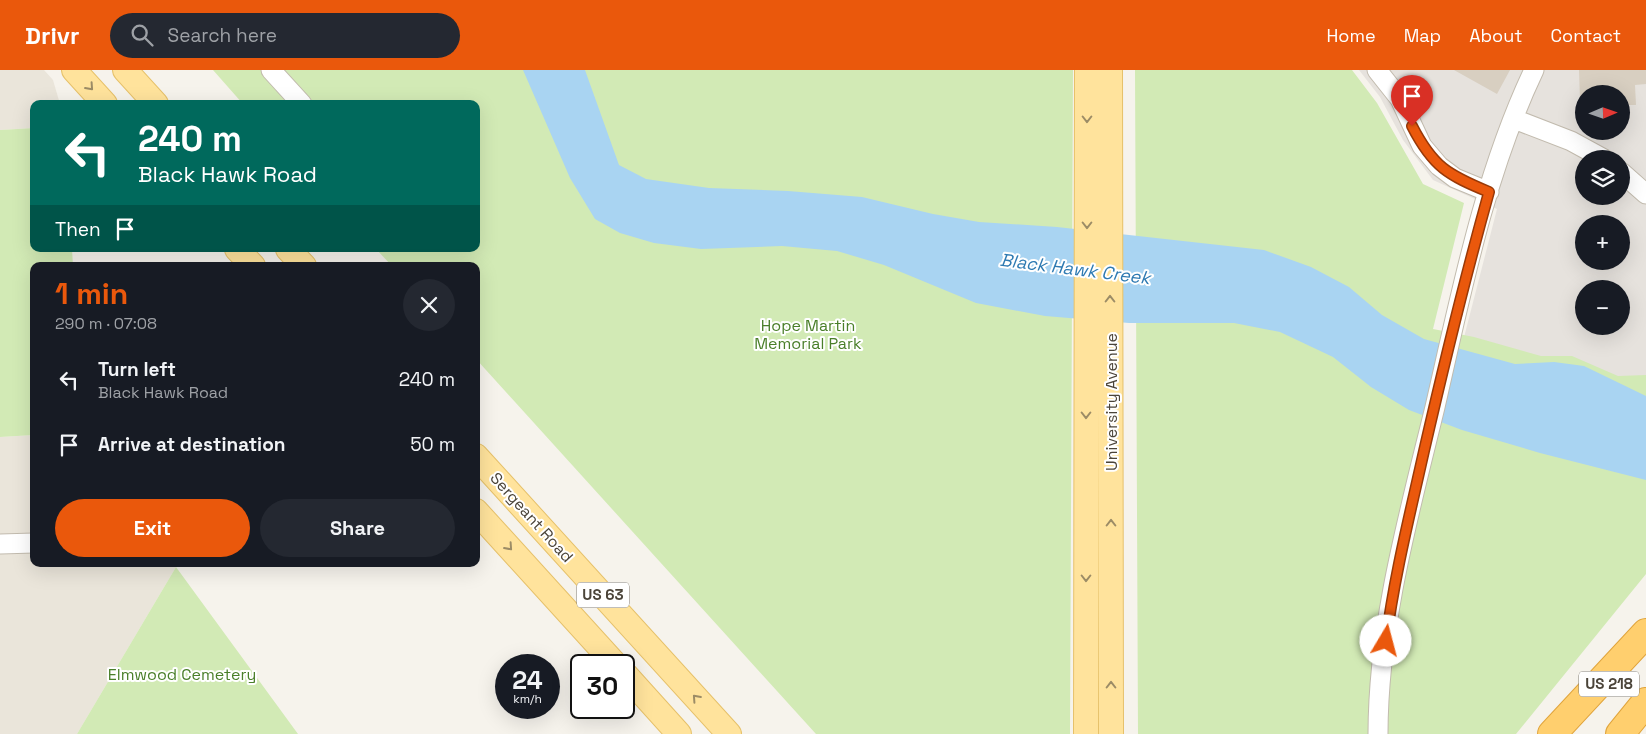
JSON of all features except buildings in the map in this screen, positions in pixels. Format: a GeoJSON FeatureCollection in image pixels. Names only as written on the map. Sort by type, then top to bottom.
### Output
{"type":"FeatureCollection","features":[{"type":"Feature","properties":{"kind":"highway"},"geometry":{"type":"LineString","coordinates":[[1564,731],[1646,633]]}},
{"type":"Feature","properties":{"kind":"highway","name":"US 218"},"geometry":{"type":"LineString","coordinates":[[1564,731],[1646,637]]}},
{"type":"Feature","properties":{"kind":"highway","name":"US 218"},"geometry":{"type":"LineString","coordinates":[[1620,734],[1646,702]]}},
{"type":"Feature","properties":{"kind":"highway"},"geometry":{"type":"LineString","coordinates":[[1632,734],[1646,712]]}},
{"type":"Feature","properties":{"kind":"main road"},"geometry":{"type":"LineString","coordinates":[[74,70],[101,100]]}},
{"type":"Feature","properties":{"kind":"main road"},"geometry":{"type":"LineString","coordinates":[[125,70],[152,100]]}},
{"type":"Feature","properties":{"kind":"main road","name":"University Avenue"},"geometry":{"type":"LineString","coordinates":[[1087,70],[1098,176],[1111,366],[1111,734]]}},
{"type":"Feature","properties":{"kind":"main road","name":"University Avenue"},"geometry":{"type":"LineString","coordinates":[[1086,734],[1086,367],[1098,176],[1110,70]]}},
{"type":"Feature","properties":{"kind":"main road"},"geometry":{"type":"LineString","coordinates":[[240,252],[249,262]]}},
{"type":"Feature","properties":{"kind":"main road"},"geometry":{"type":"LineString","coordinates":[[291,252],[300,262]]}},
{"type":"Feature","properties":{"kind":"main road","name":"Sergeant Road"},"geometry":{"type":"LineString","coordinates":[[480,460],[729,734]]}},
{"type":"Feature","properties":{"kind":"main road","name":"US 63"},"geometry":{"type":"LineString","coordinates":[[480,515],[606,654]]}},
{"type":"Feature","properties":{"kind":"main road"},"geometry":{"type":"LineString","coordinates":[[635,685],[679,734]]}},
{"type":"Feature","properties":{"kind":"street"},"geometry":{"type":"LineString","coordinates":[[270,70],[298,100]]}},
{"type":"Feature","properties":{"kind":"street"},"geometry":{"type":"LineString","coordinates":[[1377,70],[1400,99],[1422,146],[1439,166],[1455,178],[1489,192]]}},
{"type":"Feature","properties":{"kind":"street"},"geometry":{"type":"LineString","coordinates":[[1378,734],[1378,698],[1392,595],[1458,305],[1489,192],[1514,119],[1534,70]]}},
{"type":"Feature","properties":{"kind":"street"},"geometry":{"type":"LineString","coordinates":[[1514,119],[1571,141],[1588,150]]}},
{"type":"Feature","properties":{"kind":"street"},"geometry":{"type":"LineString","coordinates":[[1630,180],[1646,194]]}},
{"type":"Feature","properties":{"kind":"street"},"geometry":{"type":"LineString","coordinates":[[0,544],[30,543]]}},
{"type":"Feature","properties":{"kind":"shaded area"},"geometry":{"type":"Polygon","coordinates":[[[0,70],[44,70],[53,80],[59,100],[30,100],[30,128],[0,130],[0,70]]]}},
{"type":"Feature","properties":{"kind":"shaded area"},"geometry":{"type":"Polygon","coordinates":[[[1359,70],[1646,70],[1646,396],[1461,349],[1497,209],[1433,180],[1403,140],[1380,97],[1359,70]]]}},
{"type":"Feature","properties":{"kind":"shaded area"},"geometry":{"type":"Polygon","coordinates":[[[30,435],[30,567],[176,567],[77,734],[0,734],[0,437],[30,435]]]}},
{"type":"Feature","properties":{"kind":"green space","name":"Hope Martin Memorial Park"},"geometry":{"type":"Polygon","coordinates":[[[213,70],[1073,70],[1070,734],[816,734],[480,363],[480,262],[388,262],[379,252],[480,252],[480,100],[239,100],[213,70]]]}},
{"type":"Feature","properties":{"kind":"green space"},"geometry":{"type":"Polygon","coordinates":[[[1135,70],[1352,70],[1377,103],[1423,184],[1464,203],[1433,329],[1474,337],[1541,356],[1572,356],[1618,376],[1646,375],[1646,574],[1516,734],[1138,734],[1135,70]]]}},
{"type":"Feature","properties":{"kind":"green space"},"geometry":{"type":"Polygon","coordinates":[[[30,128],[30,252],[72,252],[73,262],[30,262],[30,435],[0,437],[0,130],[30,128]]]}},
{"type":"Feature","properties":{"kind":"green space","name":"Elmwood Cemetery"},"geometry":{"type":"Polygon","coordinates":[[[176,567],[298,734],[77,734],[176,567]]]}},
{"type":"Feature","properties":{"kind":"water","name":"Black Hawk Creek"},"geometry":{"type":"Polygon","coordinates":[[[523,70],[585,70],[619,165],[646,179],[709,188],[788,191],[862,197],[933,214],[979,222],[1057,227],[1264,250],[1311,267],[1349,287],[1382,315],[1424,339],[1515,364],[1554,362],[1584,366],[1646,396],[1646,480],[1540,453],[1462,430],[1409,410],[1371,387],[1333,357],[1280,332],[1234,323],[1129,323],[1045,316],[976,303],[884,265],[837,251],[782,246],[701,249],[654,243],[620,233],[595,219],[570,178],[523,70]]]}},
{"type":"Feature","properties":{"kind":"route"},"geometry":{"type":"LineString","coordinates":[[1386,641],[1392,595],[1414,494],[1458,305],[1489,192],[1455,178],[1439,166],[1422,146],[1412,126]]}}]}
